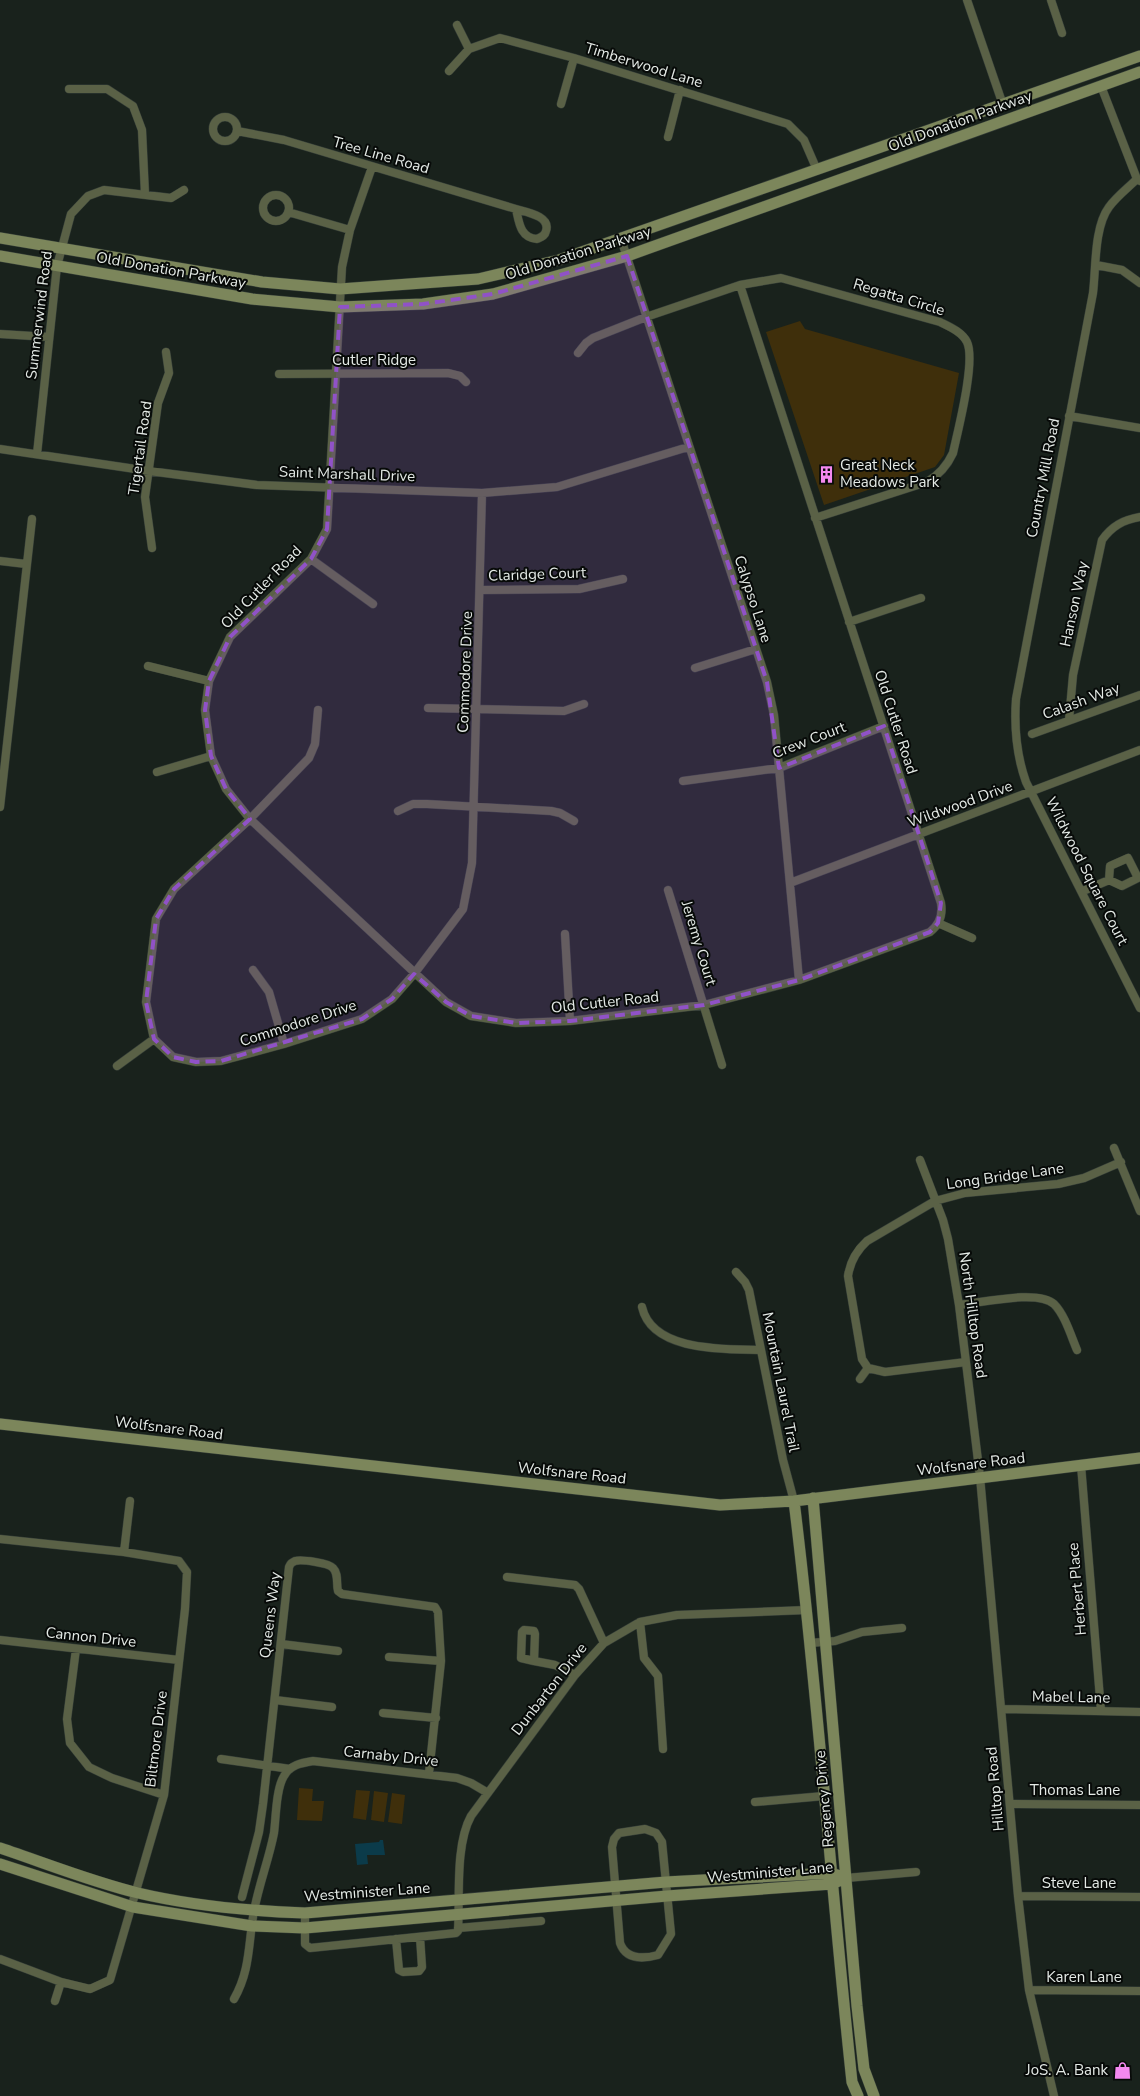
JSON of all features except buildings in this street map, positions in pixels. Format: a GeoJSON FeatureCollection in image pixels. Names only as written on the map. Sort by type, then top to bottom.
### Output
{"type":"FeatureCollection","features":[{"type":"Feature","properties":{"kind":"street"},"geometry":{"type":"LineString","coordinates":[[967,0],[1003,105]]}},
{"type":"Feature","properties":{"kind":"street"},"geometry":{"type":"LineString","coordinates":[[1051,0],[1062,33]]}},
{"type":"Feature","properties":{"kind":"street"},"geometry":{"type":"LineString","coordinates":[[448,72],[469,48],[457,26]]}},
{"type":"Feature","properties":{"kind":"street","name":"Timberwood Lane"},"geometry":{"type":"LineString","coordinates":[[469,48],[500,38],[574,58],[788,124],[804,140],[817,170]]}},
{"type":"Feature","properties":{"kind":"street","name":"Old Donation Parkway"},"geometry":{"type":"LineString","coordinates":[[0,238],[262,282],[340,289],[478,279],[559,260],[1140,56]]}},
{"type":"Feature","properties":{"kind":"street"},"geometry":{"type":"LineString","coordinates":[[561,104],[574,58]]}},
{"type":"Feature","properties":{"kind":"street","name":"Old Donation Parkway"},"geometry":{"type":"LineString","coordinates":[[0,256],[252,299],[340,307],[423,304],[493,294],[626,256],[1140,72]]}},
{"type":"Feature","properties":{"kind":"street"},"geometry":{"type":"LineString","coordinates":[[1101,86],[1139,180]]}},
{"type":"Feature","properties":{"kind":"street"},"geometry":{"type":"LineString","coordinates":[[69,89],[107,89],[133,106],[142,130],[145,194]]}},
{"type":"Feature","properties":{"kind":"street"},"geometry":{"type":"LineString","coordinates":[[668,137],[680,90]]}},
{"type":"Feature","properties":{"kind":"street","name":"Tree Line Road"},"geometry":{"type":"LineString","coordinates":[[237,131],[284,140],[516,209],[540,217],[545,220],[547,229],[545,234],[537,239],[527,236],[521,229],[516,209]]}},
{"type":"Feature","properties":{"kind":"street","name":"Old Cutler Road"},"geometry":{"type":"LineString","coordinates":[[372,167],[350,230],[342,267],[327,529],[311,559],[230,637],[209,681],[205,710],[211,756],[226,789],[250,819],[414,974],[446,1002],[471,1016],[516,1023],[570,1021],[704,1005],[799,980],[930,932],[938,923],[941,915],[941,903],[740,285]]}},
{"type":"Feature","properties":{"kind":"street","name":"Country Mill Road"},"geometry":{"type":"LineString","coordinates":[[1031,792],[1022,770],[1016,742],[1016,699],[1093,293],[1099,232],[1109,208],[1139,180]]}},
{"type":"Feature","properties":{"kind":"street","name":"Summerwind Road"},"geometry":{"type":"LineString","coordinates":[[37,454],[57,266],[71,214],[88,196],[104,190],[171,198],[184,190]]}},
{"type":"Feature","properties":{"kind":"street"},"geometry":{"type":"LineString","coordinates":[[288,212],[350,230]]}},
{"type":"Feature","properties":{"kind":"street","name":"Calypso Lane"},"geometry":{"type":"LineString","coordinates":[[621,239],[756,649],[772,705],[799,980]]}},
{"type":"Feature","properties":{"kind":"street"},"geometry":{"type":"LineString","coordinates":[[1096,265],[1122,270],[1140,283]]}},
{"type":"Feature","properties":{"kind":"street","name":"Regatta Circle"},"geometry":{"type":"LineString","coordinates":[[578,353],[593,338],[646,317],[740,285],[781,278],[940,322],[954,329],[967,342],[971,360],[953,453],[943,470],[927,482],[815,518]]}},
{"type":"Feature","properties":{"kind":"street"},"geometry":{"type":"LineString","coordinates":[[0,334],[49,337]]}},
{"type":"Feature","properties":{"kind":"street","name":"Tigertail Road"},"geometry":{"type":"LineString","coordinates":[[152,548],[146,497],[158,403],[169,373],[166,352]]}},
{"type":"Feature","properties":{"kind":"street","name":"Cutler Ridge"},"geometry":{"type":"LineString","coordinates":[[279,374],[454,374],[466,382]]}},
{"type":"Feature","properties":{"kind":"street"},"geometry":{"type":"LineString","coordinates":[[1069,416],[1140,428]]}},
{"type":"Feature","properties":{"kind":"street","name":"Saint Marshall Drive"},"geometry":{"type":"LineString","coordinates":[[0,449],[257,485],[482,493],[557,487],[688,446]]}},
{"type":"Feature","properties":{"kind":"street","name":"Commodore Drive"},"geometry":{"type":"LineString","coordinates":[[154,1039],[173,1057],[196,1062],[222,1061],[284,1044],[362,1019],[392,999],[414,974],[463,909],[472,863],[481,590],[482,493]]}},
{"type":"Feature","properties":{"kind":"street","name":"Hanson Way"},"geometry":{"type":"LineString","coordinates":[[1069,720],[1073,675],[1102,540],[1109,530],[1118,524],[1128,519],[1140,517]]}},
{"type":"Feature","properties":{"kind":"street"},"geometry":{"type":"LineString","coordinates":[[0,807],[32,519]]}},
{"type":"Feature","properties":{"kind":"street"},"geometry":{"type":"LineString","coordinates":[[311,559],[373,604]]}},
{"type":"Feature","properties":{"kind":"street"},"geometry":{"type":"LineString","coordinates":[[0,560],[26,564]]}},
{"type":"Feature","properties":{"kind":"street","name":"Claridge Court"},"geometry":{"type":"LineString","coordinates":[[481,590],[579,589],[623,579]]}},
{"type":"Feature","properties":{"kind":"street"},"geometry":{"type":"LineString","coordinates":[[849,622],[921,598]]}},
{"type":"Feature","properties":{"kind":"street"},"geometry":{"type":"LineString","coordinates":[[695,668],[756,649]]}},
{"type":"Feature","properties":{"kind":"street"},"geometry":{"type":"LineString","coordinates":[[148,666],[209,681]]}},
{"type":"Feature","properties":{"kind":"street","name":"Calash Way"},"geometry":{"type":"LineString","coordinates":[[1032,734],[1140,695]]}},
{"type":"Feature","properties":{"kind":"street"},"geometry":{"type":"LineString","coordinates":[[428,708],[564,711],[584,704]]}},
{"type":"Feature","properties":{"kind":"street"},"geometry":{"type":"LineString","coordinates":[[118,1066],[154,1039],[146,1002],[156,919],[174,889],[250,819],[309,758],[315,744],[318,710]]}},
{"type":"Feature","properties":{"kind":"street","name":"Crew Court"},"geometry":{"type":"LineString","coordinates":[[683,781],[779,768],[884,726]]}},
{"type":"Feature","properties":{"kind":"street","name":"Wildwood Drive"},"geometry":{"type":"LineString","coordinates":[[790,883],[1140,750]]}},
{"type":"Feature","properties":{"kind":"street"},"geometry":{"type":"LineString","coordinates":[[158,772],[211,756]]}},
{"type":"Feature","properties":{"kind":"street","name":"Wildwood Square Court"},"geometry":{"type":"LineString","coordinates":[[1031,792],[1140,1008]]}},
{"type":"Feature","properties":{"kind":"street"},"geometry":{"type":"LineString","coordinates":[[398,811],[413,804],[474,806],[551,811],[560,813],[574,821]]}},
{"type":"Feature","properties":{"kind":"street"},"geometry":{"type":"LineString","coordinates":[[1083,892],[1109,880]]}},
{"type":"Feature","properties":{"kind":"street","name":"Jeremy Court"},"geometry":{"type":"LineString","coordinates":[[668,890],[722,1065]]}},
{"type":"Feature","properties":{"kind":"street"},"geometry":{"type":"LineString","coordinates":[[938,923],[972,938]]}},
{"type":"Feature","properties":{"kind":"street"},"geometry":{"type":"LineString","coordinates":[[565,934],[570,1021]]}},
{"type":"Feature","properties":{"kind":"street"},"geometry":{"type":"LineString","coordinates":[[253,970],[269,992],[284,1044]]}},
{"type":"Feature","properties":{"kind":"street"},"geometry":{"type":"LineString","coordinates":[[1131,989],[1140,987]]}},
{"type":"Feature","properties":{"kind":"street"},"geometry":{"type":"LineString","coordinates":[[1114,1148],[1140,1211]]}},
{"type":"Feature","properties":{"kind":"street","name":"North Hilltop Road"},"geometry":{"type":"LineString","coordinates":[[920,1160],[948,1239],[959,1305],[980,1478]]}},
{"type":"Feature","properties":{"kind":"street","name":"Long Bridge Lane"},"geometry":{"type":"LineString","coordinates":[[868,1368],[862,1359],[848,1276],[849,1266],[859,1248],[866,1241],[935,1201],[966,1193],[1058,1184],[1084,1178],[1121,1162]]}},
{"type":"Feature","properties":{"kind":"street","name":"Mountain Laurel Trail"},"geometry":{"type":"LineString","coordinates":[[736,1272],[749,1290],[783,1460],[794,1500]]}},
{"type":"Feature","properties":{"kind":"street"},"geometry":{"type":"LineString","coordinates":[[959,1305],[1020,1298],[1039,1297],[1046,1299],[1058,1309],[1077,1350]]}},
{"type":"Feature","properties":{"kind":"street"},"geometry":{"type":"LineString","coordinates":[[642,1306],[653,1327],[670,1339],[682,1343],[761,1350]]}},
{"type":"Feature","properties":{"kind":"street"},"geometry":{"type":"LineString","coordinates":[[860,1379],[868,1368],[885,1372],[966,1362]]}},
{"type":"Feature","properties":{"kind":"street","name":"Wolfsnare Road"},"geometry":{"type":"LineString","coordinates":[[0,1424],[720,1505],[813,1498],[1140,1458]]}},
{"type":"Feature","properties":{"kind":"street","name":"Herbert Place"},"geometry":{"type":"LineString","coordinates":[[1081,1465],[1101,1711]]}},
{"type":"Feature","properties":{"kind":"street","name":"Hilltop Road"},"geometry":{"type":"LineString","coordinates":[[980,1478],[1018,1896],[1029,1990],[1054,2096]]}},
{"type":"Feature","properties":{"kind":"street","name":"Regency Drive"},"geometry":{"type":"LineString","coordinates":[[813,1498],[864,2070],[874,2096]]}},
{"type":"Feature","properties":{"kind":"street","name":"Regency Drive"},"geometry":{"type":"LineString","coordinates":[[794,1500],[807,1605],[852,2082],[858,2096]]}},
{"type":"Feature","properties":{"kind":"street"},"geometry":{"type":"LineString","coordinates":[[124,1552],[130,1502]]}},
{"type":"Feature","properties":{"kind":"street","name":"Biltmore Drive"},"geometry":{"type":"LineString","coordinates":[[0,1538],[124,1552],[179,1561],[187,1572],[164,1795],[110,1980],[90,1989],[61,1982],[0,1959]]}},
{"type":"Feature","properties":{"kind":"street","name":"Queens Way"},"geometry":{"type":"LineString","coordinates":[[242,1897],[259,1832],[289,1567],[291,1563],[298,1560],[328,1564],[333,1567],[337,1578],[338,1591],[342,1594],[435,1607],[438,1612],[441,1660],[429,1773]]}},
{"type":"Feature","properties":{"kind":"street"},"geometry":{"type":"LineString","coordinates":[[507,1578],[575,1586],[579,1589],[604,1643]]}},
{"type":"Feature","properties":{"kind":"street","name":"Dunbarton Drive"},"geometry":{"type":"LineString","coordinates":[[458,1928],[458,1900],[464,1828],[575,1675],[604,1643],[640,1622],[678,1615],[807,1605],[822,1598]]}},
{"type":"Feature","properties":{"kind":"street"},"geometry":{"type":"LineString","coordinates":[[640,1622],[644,1658],[658,1676],[663,1749]]}},
{"type":"Feature","properties":{"kind":"street"},"geometry":{"type":"LineString","coordinates":[[810,1643],[835,1641],[862,1632],[902,1628]]}},
{"type":"Feature","properties":{"kind":"street","name":"Cannon Drive"},"geometry":{"type":"LineString","coordinates":[[0,1640],[179,1660]]}},
{"type":"Feature","properties":{"kind":"street"},"geometry":{"type":"LineString","coordinates":[[281,1644],[338,1651]]}},
{"type":"Feature","properties":{"kind":"street"},"geometry":{"type":"LineString","coordinates":[[76,1649],[67,1719],[70,1743],[89,1767],[112,1778],[164,1795]]}},
{"type":"Feature","properties":{"kind":"street"},"geometry":{"type":"LineString","coordinates":[[389,1657],[441,1660]]}},
{"type":"Feature","properties":{"kind":"street"},"geometry":{"type":"LineString","coordinates":[[534,1661],[555,1665],[575,1675]]}},
{"type":"Feature","properties":{"kind":"street"},"geometry":{"type":"LineString","coordinates":[[275,1700],[332,1707]]}},
{"type":"Feature","properties":{"kind":"street","name":"Mabel Lane"},"geometry":{"type":"LineString","coordinates":[[1001,1709],[1140,1712]]}},
{"type":"Feature","properties":{"kind":"street"},"geometry":{"type":"LineString","coordinates":[[383,1713],[436,1718]]}},
{"type":"Feature","properties":{"kind":"street"},"geometry":{"type":"LineString","coordinates":[[820,1749],[834,1748]]}},
{"type":"Feature","properties":{"kind":"street","name":"Carnaby Drive"},"geometry":{"type":"LineString","coordinates":[[221,1759],[290,1769],[300,1763],[313,1761],[429,1773],[457,1778],[471,1783],[488,1793]]}},
{"type":"Feature","properties":{"kind":"street"},"geometry":{"type":"LineString","coordinates":[[234,1999],[246,1973],[254,1911],[274,1834],[282,1780],[290,1769]]}},
{"type":"Feature","properties":{"kind":"street"},"geometry":{"type":"LineString","coordinates":[[755,1802],[824,1796]]}},
{"type":"Feature","properties":{"kind":"street","name":"Thomas Lane"},"geometry":{"type":"LineString","coordinates":[[1010,1804],[1140,1805]]}},
{"type":"Feature","properties":{"kind":"street"},"geometry":{"type":"LineString","coordinates":[[649,1830],[656,1833],[661,1838],[671,1934],[656,1956],[633,1957],[623,1951],[620,1943],[616,1894],[613,1843],[619,1833],[649,1830]]}},
{"type":"Feature","properties":{"kind":"street"},"geometry":{"type":"LineString","coordinates":[[259,1832],[274,1834]]}},
{"type":"Feature","properties":{"kind":"street","name":"Westminister Lane"},"geometry":{"type":"LineString","coordinates":[[0,1848],[136,1893],[186,1903],[254,1911],[305,1913],[458,1900],[616,1894]]}},
{"type":"Feature","properties":{"kind":"street","name":"Westminister Lane"},"geometry":{"type":"LineString","coordinates":[[0,1864],[132,1907],[252,1926],[305,1928],[458,1915],[667,1889],[846,1878]]}},
{"type":"Feature","properties":{"kind":"street"},"geometry":{"type":"LineString","coordinates":[[846,1878],[916,1872]]}},
{"type":"Feature","properties":{"kind":"street","name":"Steve Lane"},"geometry":{"type":"LineString","coordinates":[[1018,1896],[1140,1897]]}},
{"type":"Feature","properties":{"kind":"street"},"geometry":{"type":"LineString","coordinates":[[305,1913],[305,1944],[310,1948],[452,1934],[456,1933],[458,1928],[541,1920]]}},
{"type":"Feature","properties":{"kind":"street"},"geometry":{"type":"LineString","coordinates":[[396,1939],[399,1970],[403,1972],[419,1971],[422,1967],[420,1937]]}},
{"type":"Feature","properties":{"kind":"street"},"geometry":{"type":"LineString","coordinates":[[54,2001],[61,1982]]}},
{"type":"Feature","properties":{"kind":"street","name":"Karen Lane"},"geometry":{"type":"LineString","coordinates":[[1029,1990],[1140,1991]]}},
{"type":"Feature","properties":{"kind":"highlighted area"},"geometry":{"type":"Polygon","coordinates":[[[627,256],[767,682],[779,768],[884,726],[941,903],[938,923],[930,932],[799,980],[704,1005],[570,1021],[516,1023],[471,1016],[446,1002],[414,974],[392,999],[362,1019],[221,1061],[196,1062],[173,1057],[154,1039],[146,1002],[156,919],[174,889],[250,819],[226,789],[211,756],[205,710],[209,681],[230,637],[311,559],[327,529],[340,307],[423,304],[493,294],[627,256]]]}},
{"type":"Feature","properties":{"kind":"shaded area"},"geometry":{"type":"Polygon","coordinates":[[[800,321],[805,329],[959,373],[944,455],[935,467],[824,505],[766,332],[800,321]]]}},
{"type":"Feature","properties":{"kind":"shaded area"},"geometry":{"type":"Polygon","coordinates":[[[299,1788],[313,1789],[312,1801],[324,1801],[322,1821],[297,1820],[299,1788]]]}},
{"type":"Feature","properties":{"kind":"shaded area"},"geometry":{"type":"Polygon","coordinates":[[[356,1790],[370,1791],[366,1820],[353,1818],[356,1790]]]}},
{"type":"Feature","properties":{"kind":"shaded area"},"geometry":{"type":"Polygon","coordinates":[[[374,1791],[388,1793],[384,1822],[371,1820],[374,1791]]]}},
{"type":"Feature","properties":{"kind":"shaded area"},"geometry":{"type":"Polygon","coordinates":[[[392,1793],[405,1795],[402,1824],[388,1822],[392,1793]]]}},
{"type":"Feature","properties":{"kind":"water"},"geometry":{"type":"Polygon","coordinates":[[[383,1840],[385,1855],[367,1855],[368,1864],[357,1865],[355,1844],[379,1842],[383,1840]]]}},
{"type":"Feature","properties":{"kind":"place","name":"Great Neck Meadows Park"},"geometry":{"type":"Point","coordinates":[826,474]}},
{"type":"Feature","properties":{"kind":"place","name":"JoS. A. Bank"},"geometry":{"type":"Point","coordinates":[1122,2070]}}]}
